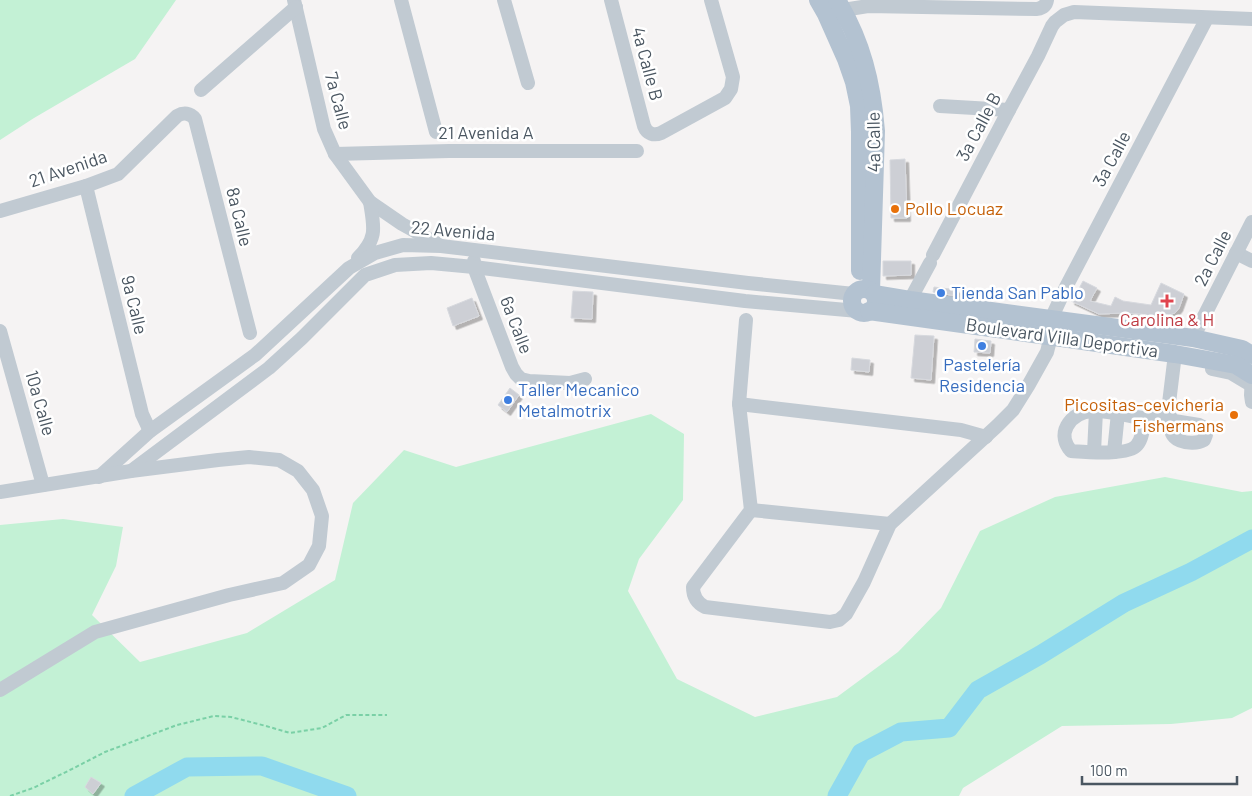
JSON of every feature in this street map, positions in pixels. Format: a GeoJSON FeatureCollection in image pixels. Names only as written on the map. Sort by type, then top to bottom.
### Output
{"type":"FeatureCollection","features":[{"type":"Feature","properties":{"kind":"main road","name":"4a Calle"},"geometry":{"type":"LineString","coordinates":[[818,0],[846,59],[854,82],[858,106],[865,298]]}},
{"type":"Feature","properties":{"kind":"main road","name":"4a Calle"},"geometry":{"type":"LineString","coordinates":[[840,5],[862,52],[874,104],[876,131],[865,298]]}},
{"type":"Feature","properties":{"kind":"main road","name":"Boulevard Villa Deportiva"},"geometry":{"type":"LineString","coordinates":[[865,298],[910,300],[1051,328],[1175,358],[1236,365],[1252,388]]}},
{"type":"Feature","properties":{"kind":"main road","name":"Boulevard Villa Deportiva"},"geometry":{"type":"LineString","coordinates":[[865,298],[1051,328],[1193,338],[1242,350],[1252,355]]}},
{"type":"Feature","properties":{"kind":"street"},"geometry":{"type":"LineString","coordinates":[[401,0],[436,132]]}},
{"type":"Feature","properties":{"kind":"street"},"geometry":{"type":"LineString","coordinates":[[504,0],[528,83]]}},
{"type":"Feature","properties":{"kind":"street","name":"4a Calle B"},"geometry":{"type":"LineString","coordinates":[[611,0],[644,126],[646,131],[656,135],[725,98],[731,89],[733,77],[711,0]]}},
{"type":"Feature","properties":{"kind":"street"},"geometry":{"type":"LineString","coordinates":[[840,5],[1037,9],[1045,3]]}},
{"type":"Feature","properties":{"kind":"street"},"geometry":{"type":"LineString","coordinates":[[201,90],[295,4]]}},
{"type":"Feature","properties":{"kind":"street","name":"7a Calle"},"geometry":{"type":"LineString","coordinates":[[295,4],[324,129],[334,154],[370,202],[402,224],[441,246]]}},
{"type":"Feature","properties":{"kind":"street","name":"3a Calle B"},"geometry":{"type":"LineString","coordinates":[[910,300],[1052,26],[1059,18],[1074,12],[1207,18]]}},
{"type":"Feature","properties":{"kind":"street"},"geometry":{"type":"LineString","coordinates":[[1207,18],[1252,19]]}},
{"type":"Feature","properties":{"kind":"street","name":"3a Calle"},"geometry":{"type":"LineString","coordinates":[[890,524],[986,437],[1013,410],[1020,399],[1046,352],[1051,328],[1071,278],[1207,18]]}},
{"type":"Feature","properties":{"kind":"street"},"geometry":{"type":"LineString","coordinates":[[940,106],[1008,110]]}},
{"type":"Feature","properties":{"kind":"street","name":"21 Avenida"},"geometry":{"type":"LineString","coordinates":[[0,211],[86,186],[118,174],[177,116],[187,114]]}},
{"type":"Feature","properties":{"kind":"street","name":"8a Calle"},"geometry":{"type":"LineString","coordinates":[[187,114],[195,119],[250,333]]}},
{"type":"Feature","properties":{"kind":"street","name":"21 Avenida A"},"geometry":{"type":"LineString","coordinates":[[334,154],[450,151],[637,151]]}},
{"type":"Feature","properties":{"kind":"street","name":"9a Calle"},"geometry":{"type":"LineString","coordinates":[[86,186],[142,414],[150,431]]}},
{"type":"Feature","properties":{"kind":"street","name":"7a Calle"},"geometry":{"type":"LineString","coordinates":[[349,268],[368,248],[374,229],[370,202]]}},
{"type":"Feature","properties":{"kind":"street","name":"2a Calle"},"geometry":{"type":"LineString","coordinates":[[1193,338],[1252,222]]}},
{"type":"Feature","properties":{"kind":"street","name":"22 Avenida"},"geometry":{"type":"LineString","coordinates":[[99,477],[150,431],[255,355],[349,268],[376,253],[403,244],[441,246],[865,298]]}},
{"type":"Feature","properties":{"kind":"street","name":"6a Calle"},"geometry":{"type":"LineString","coordinates":[[475,250],[474,267],[516,374],[521,379],[529,381],[570,383],[584,379]]}},
{"type":"Feature","properties":{"kind":"street"},"geometry":{"type":"LineString","coordinates":[[1236,253],[1252,261]]}},
{"type":"Feature","properties":{"kind":"street","name":"22 Avenida"},"geometry":{"type":"LineString","coordinates":[[131,472],[269,368],[365,276],[395,264],[431,263],[474,267],[745,301],[865,298]]}},
{"type":"Feature","properties":{"kind":"street"},"geometry":{"type":"LineString","coordinates":[[745,301],[748,283]]}},
{"type":"Feature","properties":{"kind":"street"},"geometry":{"type":"LineString","coordinates":[[746,320],[739,404],[751,510],[693,587],[694,596],[698,602],[706,607],[830,622],[839,620],[846,614],[864,582],[890,524],[751,510]]}},
{"type":"Feature","properties":{"kind":"street","name":"10a Calle"},"geometry":{"type":"LineString","coordinates":[[0,331],[43,485]]}},
{"type":"Feature","properties":{"kind":"street"},"geometry":{"type":"LineString","coordinates":[[255,355],[269,368]]}},
{"type":"Feature","properties":{"kind":"street"},"geometry":{"type":"LineString","coordinates":[[1144,418],[1139,443],[1135,448],[1128,451],[1071,451],[1066,446],[1065,431],[1069,423],[1079,414],[1096,411],[1144,418],[1170,417],[1169,403],[1175,358]]}},
{"type":"Feature","properties":{"kind":"street"},"geometry":{"type":"LineString","coordinates":[[739,404],[961,430],[986,437]]}},
{"type":"Feature","properties":{"kind":"street"},"geometry":{"type":"LineString","coordinates":[[1094,452],[1096,411]]}},
{"type":"Feature","properties":{"kind":"street"},"geometry":{"type":"LineString","coordinates":[[1114,452],[1118,413]]}},
{"type":"Feature","properties":{"kind":"street"},"geometry":{"type":"LineString","coordinates":[[0,492],[131,472],[249,457],[278,460],[298,471],[313,490],[322,516],[319,546],[309,565],[283,583],[229,595],[95,632],[0,690]]}},
{"type":"Feature","properties":{"kind":"path"},"geometry":{"type":"LineString","coordinates":[[10,796],[33,788],[72,770],[105,752],[177,725],[214,716],[231,717],[290,733],[322,728],[346,715],[387,715]]}},
{"type":"Feature","properties":{"kind":"green space"},"geometry":{"type":"Polygon","coordinates":[[[0,0],[176,0],[135,59],[0,140],[0,0]]]}},
{"type":"Feature","properties":{"kind":"green space"},"geometry":{"type":"Polygon","coordinates":[[[651,414],[684,434],[683,500],[639,559],[628,591],[677,679],[755,717],[837,697],[898,652],[941,608],[980,531],[1055,497],[1165,477],[1242,492],[1252,491],[1252,708],[1232,718],[1171,724],[1062,726],[963,788],[959,796],[0,796],[0,525],[63,519],[123,527],[116,566],[92,615],[140,662],[247,633],[335,580],[353,503],[404,450],[456,467],[651,414]]]}},
{"type":"Feature","properties":{"kind":"building"},"geometry":{"type":"Polygon","coordinates":[[[905,159],[907,218],[891,218],[890,160],[905,159]]]}},
{"type":"Feature","properties":{"kind":"building"},"geometry":{"type":"Polygon","coordinates":[[[883,261],[911,261],[911,275],[883,276],[883,261]]]}},
{"type":"Feature","properties":{"kind":"building"},"geometry":{"type":"Polygon","coordinates":[[[1083,281],[1097,288],[1090,301],[1111,306],[1115,297],[1123,301],[1151,305],[1161,283],[1184,294],[1175,313],[1166,316],[1157,317],[1122,313],[1099,314],[1071,301],[1083,281]]]}},
{"type":"Feature","properties":{"kind":"building"},"geometry":{"type":"Polygon","coordinates":[[[934,287],[958,290],[957,296],[933,292],[934,287]]]}},
{"type":"Feature","properties":{"kind":"building"},"geometry":{"type":"Polygon","coordinates":[[[573,291],[593,292],[592,319],[571,318],[573,291]]]}},
{"type":"Feature","properties":{"kind":"building"},"geometry":{"type":"Polygon","coordinates":[[[472,298],[479,316],[453,326],[447,308],[472,298]]]}},
{"type":"Feature","properties":{"kind":"building"},"geometry":{"type":"Polygon","coordinates":[[[915,335],[934,336],[931,380],[911,378],[915,335]]]}},
{"type":"Feature","properties":{"kind":"building","name":"Pastelería Residencia"},"geometry":{"type":"Polygon","coordinates":[[[975,339],[991,341],[990,353],[974,352],[975,339]]]}},
{"type":"Feature","properties":{"kind":"building"},"geometry":{"type":"Polygon","coordinates":[[[852,358],[870,360],[869,372],[851,370],[852,358]]]}},
{"type":"Feature","properties":{"kind":"building","name":"Taller Mecanico Metalmotrix"},"geometry":{"type":"Polygon","coordinates":[[[510,388],[519,395],[507,412],[498,405],[510,388]]]}},
{"type":"Feature","properties":{"kind":"building"},"geometry":{"type":"Polygon","coordinates":[[[91,777],[101,783],[93,794],[85,787],[91,777]]]}},
{"type":"Feature","properties":{"kind":"waterway"},"geometry":{"type":"LineString","coordinates":[[837,796],[861,753],[901,732],[949,728],[978,690],[1040,655],[1124,603],[1191,572],[1252,539]]}},
{"type":"Feature","properties":{"kind":"waterway"},"geometry":{"type":"LineString","coordinates":[[134,796],[187,767],[262,766],[347,796]]}},
{"type":"Feature","properties":{"kind":"place","name":"Pollo Locuaz"},"geometry":{"type":"Point","coordinates":[895,209]}},
{"type":"Feature","properties":{"kind":"place","name":"Tienda San Pablo"},"geometry":{"type":"Point","coordinates":[941,293]}},
{"type":"Feature","properties":{"kind":"place","name":"Carolina & H"},"geometry":{"type":"Point","coordinates":[1167,301]}},
{"type":"Feature","properties":{"kind":"place","name":"Pastelería Residencia"},"geometry":{"type":"Point","coordinates":[982,346]}},
{"type":"Feature","properties":{"kind":"place","name":"Taller Mecanico Metalmotrix"},"geometry":{"type":"Point","coordinates":[508,400]}},
{"type":"Feature","properties":{"kind":"place","name":"Picositas-cevicheria Fishermans"},"geometry":{"type":"Point","coordinates":[1234,415]}}]}
